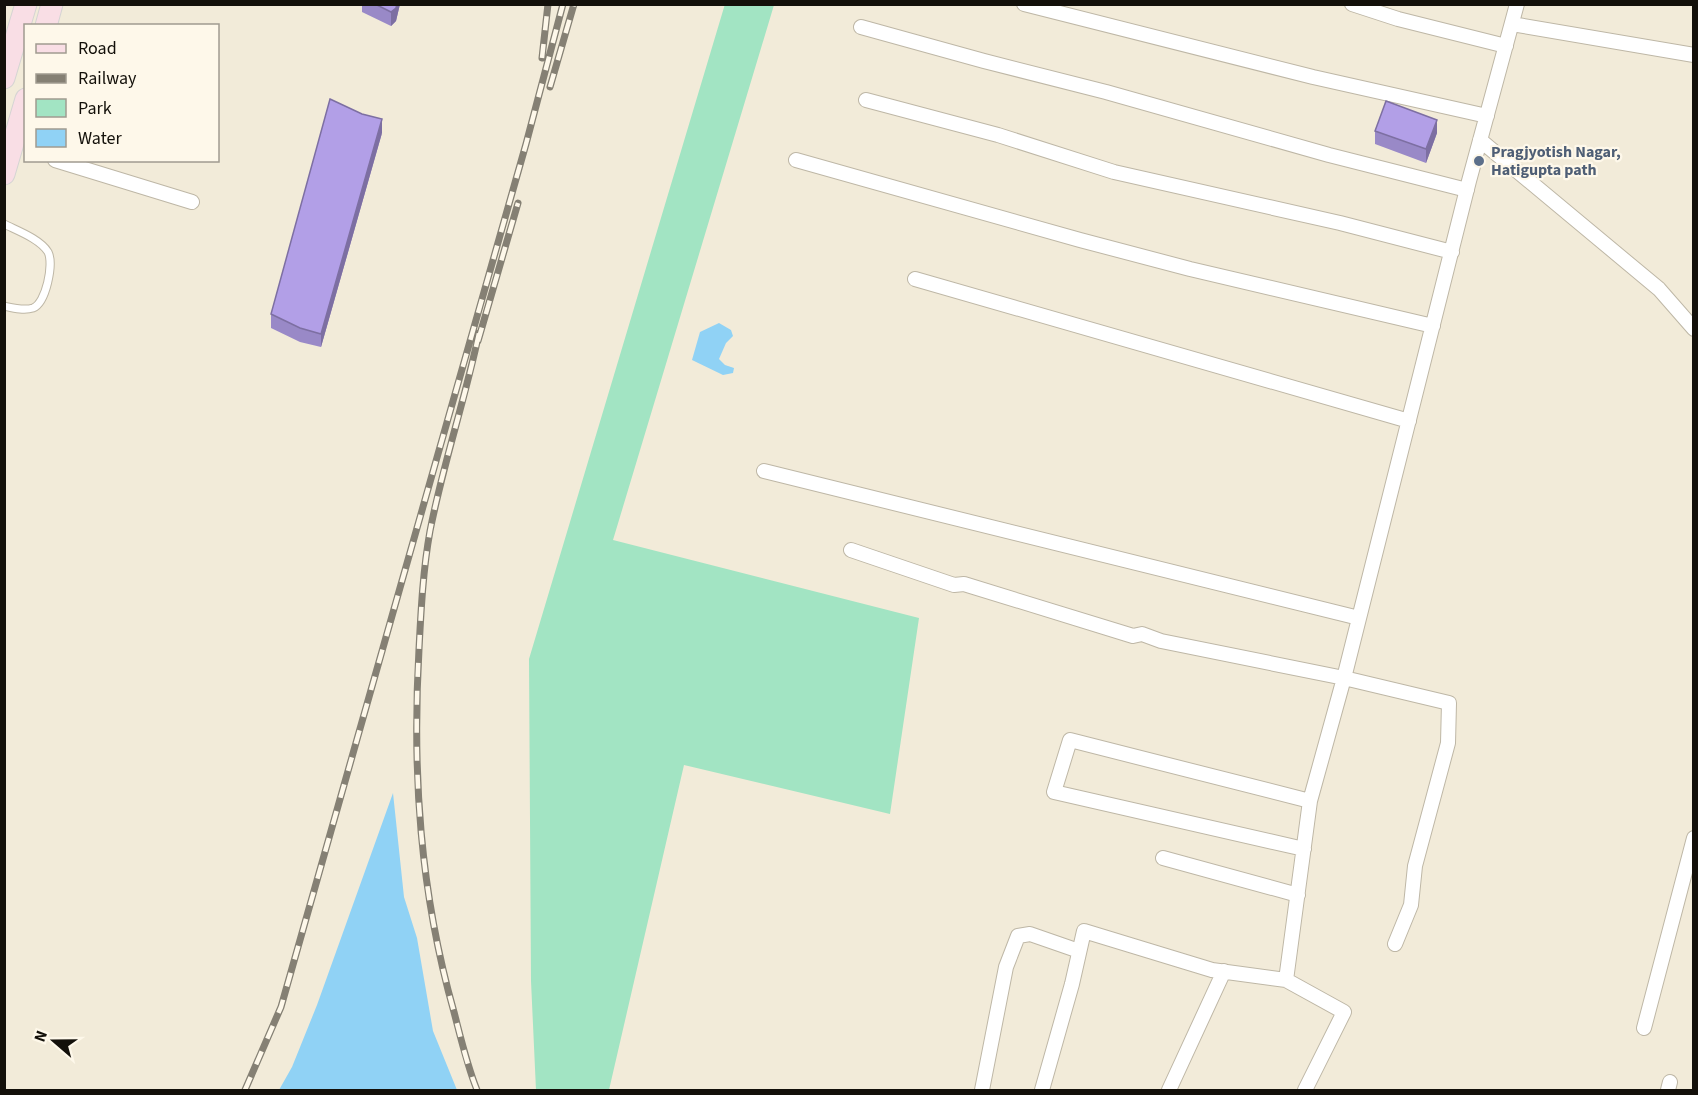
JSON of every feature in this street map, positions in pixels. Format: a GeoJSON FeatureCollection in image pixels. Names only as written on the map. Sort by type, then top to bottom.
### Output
{"type":"FeatureCollection","features":[{"type":"Feature","properties":{"kind":"main road"},"geometry":{"type":"LineString","coordinates":[[4,78],[26,4]]}},
{"type":"Feature","properties":{"kind":"main road"},"geometry":{"type":"LineString","coordinates":[[47,24],[52,4]]}},
{"type":"Feature","properties":{"kind":"main road"},"geometry":{"type":"LineString","coordinates":[[4,174],[19,149],[24,113]]}},
{"type":"Feature","properties":{"kind":"street"},"geometry":{"type":"LineString","coordinates":[[1024,4],[1313,77],[1487,116]]}},
{"type":"Feature","properties":{"kind":"street"},"geometry":{"type":"LineString","coordinates":[[1352,4],[1398,19],[1506,46]]}},
{"type":"Feature","properties":{"kind":"street"},"geometry":{"type":"LineString","coordinates":[[1287,980],[1298,895],[1297,847],[1344,678],[1467,190],[1517,4]]}},
{"type":"Feature","properties":{"kind":"street"},"geometry":{"type":"LineString","coordinates":[[1512,24],[1694,54]]}},
{"type":"Feature","properties":{"kind":"street"},"geometry":{"type":"LineString","coordinates":[[861,27],[1106,92],[1329,155],[1467,190]]}},
{"type":"Feature","properties":{"kind":"street"},"geometry":{"type":"LineString","coordinates":[[866,100],[998,135],[1114,172],[1340,223],[1452,252]]}},
{"type":"Feature","properties":{"kind":"street"},"geometry":{"type":"LineString","coordinates":[[1480,140],[1659,289],[1694,329]]}},
{"type":"Feature","properties":{"kind":"street"},"geometry":{"type":"LineString","coordinates":[[796,160],[1190,269],[1433,326]]}},
{"type":"Feature","properties":{"kind":"street"},"geometry":{"type":"LineString","coordinates":[[62,162],[192,202]]}},
{"type":"Feature","properties":{"kind":"street"},"geometry":{"type":"LineString","coordinates":[[915,279],[1409,421]]}},
{"type":"Feature","properties":{"kind":"street"},"geometry":{"type":"LineString","coordinates":[[764,471],[1359,618]]}},
{"type":"Feature","properties":{"kind":"street"},"geometry":{"type":"LineString","coordinates":[[851,550],[954,585],[964,584],[1133,636],[1142,634],[1161,641],[1344,678],[1449,703],[1448,743],[1415,866],[1411,905],[1395,944]]}},
{"type":"Feature","properties":{"kind":"street"},"geometry":{"type":"LineString","coordinates":[[1297,847],[1054,792],[1070,740],[1310,801]]}},
{"type":"Feature","properties":{"kind":"street"},"geometry":{"type":"LineString","coordinates":[[1644,1028],[1694,838]]}},
{"type":"Feature","properties":{"kind":"street"},"geometry":{"type":"LineString","coordinates":[[1163,858],[1298,895]]}},
{"type":"Feature","properties":{"kind":"street"},"geometry":{"type":"LineString","coordinates":[[1042,1090],[1084,931],[1212,970],[1287,980],[1344,1012],[1305,1090]]}},
{"type":"Feature","properties":{"kind":"street"},"geometry":{"type":"LineString","coordinates":[[982,1090],[1006,967],[1018,936],[1030,934],[1079,951]]}},
{"type":"Feature","properties":{"kind":"street"},"geometry":{"type":"LineString","coordinates":[[1169,1090],[1224,971]]}},
{"type":"Feature","properties":{"kind":"lane"},"geometry":{"type":"LineString","coordinates":[[4,224],[42,245],[49,254],[51,266],[43,299],[36,307],[27,310],[4,306]]}},
{"type":"Feature","properties":{"kind":"green space"},"geometry":{"type":"Polygon","coordinates":[[[725,4],[774,5],[613,540],[919,618],[890,814],[684,765],[609,1090],[536,1090],[531,981],[529,659],[725,4]]]}},
{"type":"Feature","properties":{"kind":"water"},"geometry":{"type":"Polygon","coordinates":[[[719,323],[731,330],[733,336],[726,343],[719,359],[725,365],[734,368],[733,373],[723,375],[692,360],[700,332],[719,323]]]}},
{"type":"Feature","properties":{"kind":"water"},"geometry":{"type":"Polygon","coordinates":[[[393,793],[404,897],[417,938],[433,1031],[457,1090],[279,1090],[292,1067],[317,1005],[393,793]]]}},
{"type":"Feature","properties":{"kind":"building"},"geometry":{"type":"Polygon","coordinates":[[[375,4],[397,4],[391,12],[375,4]]]}},
{"type":"Feature","properties":{"kind":"building"},"geometry":{"type":"Polygon","coordinates":[[[330,99],[362,114],[382,119],[321,334],[300,328],[271,314],[330,99]]]}},
{"type":"Feature","properties":{"kind":"building"},"geometry":{"type":"Polygon","coordinates":[[[1386,101],[1437,120],[1426,149],[1375,131],[1386,101]]]}},
{"type":"Feature","properties":{"kind":"railway"},"geometry":{"type":"LineString","coordinates":[[542,58],[548,4]]}},
{"type":"Feature","properties":{"kind":"railway"},"geometry":{"type":"LineString","coordinates":[[245,1090],[281,1007],[526,144],[563,4]]}},
{"type":"Feature","properties":{"kind":"railway"},"geometry":{"type":"LineString","coordinates":[[550,87],[574,4]]}},
{"type":"Feature","properties":{"kind":"railway"},"geometry":{"type":"LineString","coordinates":[[478,341],[518,203]]}},
{"type":"Feature","properties":{"kind":"railway"},"geometry":{"type":"LineString","coordinates":[[477,1090],[442,967],[426,877],[418,787],[417,695],[424,575],[428,546],[435,506],[479,333]]}},
{"type":"Feature","properties":{"kind":"place","name":"Pragjyotish Nagar, Hatigupta path"},"geometry":{"type":"Point","coordinates":[1479,161]}}]}
